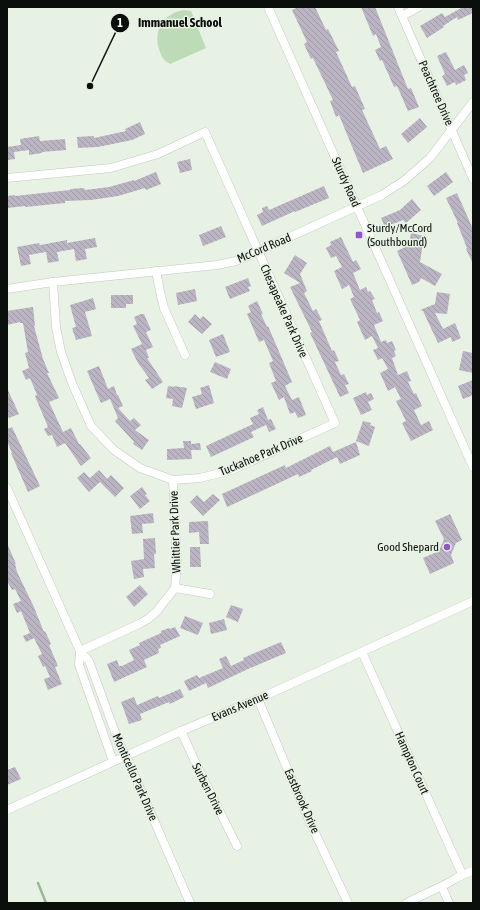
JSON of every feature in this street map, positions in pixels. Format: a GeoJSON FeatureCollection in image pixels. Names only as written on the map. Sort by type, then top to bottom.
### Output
{"type":"FeatureCollection","features":[{"type":"Feature","properties":{"kind":"street","name":"Sturdy Road"},"geometry":{"type":"LineString","coordinates":[[268,7],[473,467]]}},
{"type":"Feature","properties":{"kind":"street","name":"Peachtree Drive"},"geometry":{"type":"LineString","coordinates":[[398,7],[473,179]]}},
{"type":"Feature","properties":{"kind":"street"},"geometry":{"type":"LineString","coordinates":[[402,16],[419,7]]}},
{"type":"Feature","properties":{"kind":"street","name":"McCord Road"},"geometry":{"type":"LineString","coordinates":[[7,289],[52,282],[217,265],[236,261],[357,207],[382,195],[405,180],[430,158],[473,102]]}},
{"type":"Feature","properties":{"kind":"street","name":"Chesapeake Park Drive"},"geometry":{"type":"LineString","coordinates":[[7,178],[111,168],[158,154],[205,132],[257,252],[335,423]]}},
{"type":"Feature","properties":{"kind":"street"},"geometry":{"type":"LineString","coordinates":[[156,271],[164,308],[185,355]]}},
{"type":"Feature","properties":{"kind":"street","name":"Tuckahoe Park Drive"},"geometry":{"type":"LineString","coordinates":[[52,282],[56,327],[61,352],[72,383],[91,426],[114,450],[140,468],[173,480],[200,478],[232,470],[335,423]]}},
{"type":"Feature","properties":{"kind":"street","name":"Whittier Park Drive"},"geometry":{"type":"LineString","coordinates":[[80,651],[148,619],[157,611],[175,588],[177,561],[173,480]]}},
{"type":"Feature","properties":{"kind":"street","name":"Monticello Park Drive"},"geometry":{"type":"LineString","coordinates":[[7,488],[80,651],[89,661],[119,743],[190,903]]}},
{"type":"Feature","properties":{"kind":"street"},"geometry":{"type":"LineString","coordinates":[[175,588],[210,594]]}},
{"type":"Feature","properties":{"kind":"street","name":"Evans Avenue"},"geometry":{"type":"LineString","coordinates":[[7,810],[181,730],[258,699],[473,601]]}},
{"type":"Feature","properties":{"kind":"street","name":"Monticello Park Drive"},"geometry":{"type":"LineString","coordinates":[[80,651],[78,664],[113,762]]}},
{"type":"Feature","properties":{"kind":"street","name":"Hampton Court"},"geometry":{"type":"LineString","coordinates":[[362,652],[462,874]]}},
{"type":"Feature","properties":{"kind":"street","name":"Eastbrook Drive"},"geometry":{"type":"LineString","coordinates":[[258,699],[308,818],[348,903]]}},
{"type":"Feature","properties":{"kind":"street","name":"Surben Drive"},"geometry":{"type":"LineString","coordinates":[[181,730],[198,768],[237,846]]}},
{"type":"Feature","properties":{"kind":"street"},"geometry":{"type":"LineString","coordinates":[[407,903],[442,886],[462,874],[473,871]]}},
{"type":"Feature","properties":{"kind":"street"},"geometry":{"type":"LineString","coordinates":[[442,886],[449,903]]}},
{"type":"Feature","properties":{"kind":"green space"},"geometry":{"type":"Polygon","coordinates":[[[184,10],[191,11],[206,48],[170,64],[164,59],[160,51],[158,42],[159,29],[171,15],[184,10]]]}},
{"type":"Feature","properties":{"kind":"building"},"geometry":{"type":"Polygon","coordinates":[[[298,7],[315,7],[326,30],[328,29],[339,51],[336,52],[352,87],[355,86],[365,109],[362,110],[380,149],[386,146],[393,159],[363,173],[339,115],[336,117],[330,101],[333,100],[313,58],[311,59],[304,44],[307,42],[292,10],[298,7]]]}},
{"type":"Feature","properties":{"kind":"building"},"geometry":{"type":"Polygon","coordinates":[[[361,7],[375,7],[408,89],[411,88],[419,107],[408,111],[397,86],[394,87],[382,60],[380,61],[375,50],[381,47],[376,34],[373,36],[361,7]]]}},
{"type":"Feature","properties":{"kind":"building"},"geometry":{"type":"Polygon","coordinates":[[[463,7],[473,7],[473,13],[458,20],[457,17],[427,38],[420,26],[442,13],[445,17],[463,7]]]}},
{"type":"Feature","properties":{"kind":"building"},"geometry":{"type":"Polygon","coordinates":[[[446,52],[455,70],[464,65],[468,73],[464,75],[466,80],[456,85],[455,82],[447,86],[442,76],[445,74],[437,56],[446,52]]]}},
{"type":"Feature","properties":{"kind":"building"},"geometry":{"type":"Polygon","coordinates":[[[420,118],[427,127],[408,143],[401,134],[420,118]]]}},
{"type":"Feature","properties":{"kind":"building"},"geometry":{"type":"Polygon","coordinates":[[[140,122],[145,134],[132,140],[98,147],[78,148],[77,137],[94,136],[94,138],[126,131],[125,129],[140,122]]]}},
{"type":"Feature","properties":{"kind":"building"},"geometry":{"type":"Polygon","coordinates":[[[39,136],[40,141],[65,139],[66,150],[42,152],[29,155],[29,150],[14,152],[15,159],[7,160],[7,147],[21,145],[20,139],[39,136]]]}},
{"type":"Feature","properties":{"kind":"building"},"geometry":{"type":"Polygon","coordinates":[[[190,159],[192,170],[180,173],[177,162],[190,159]]]}},
{"type":"Feature","properties":{"kind":"building"},"geometry":{"type":"Polygon","coordinates":[[[156,172],[161,184],[146,190],[145,188],[118,196],[91,200],[65,201],[65,203],[7,208],[7,196],[70,189],[84,188],[85,190],[109,187],[134,181],[156,172]]]}},
{"type":"Feature","properties":{"kind":"building"},"geometry":{"type":"Polygon","coordinates":[[[446,172],[453,182],[434,196],[427,186],[446,172]]]}},
{"type":"Feature","properties":{"kind":"building"},"geometry":{"type":"Polygon","coordinates":[[[324,186],[329,198],[262,226],[257,215],[263,212],[262,208],[267,206],[269,210],[324,186]]]}},
{"type":"Feature","properties":{"kind":"building"},"geometry":{"type":"Polygon","coordinates":[[[457,193],[473,229],[473,264],[466,249],[467,248],[458,223],[446,198],[457,193]]]}},
{"type":"Feature","properties":{"kind":"building"},"geometry":{"type":"Polygon","coordinates":[[[412,199],[421,210],[406,223],[403,220],[385,227],[381,218],[400,210],[412,199]]]}},
{"type":"Feature","properties":{"kind":"building"},"geometry":{"type":"Polygon","coordinates":[[[221,226],[226,237],[203,246],[199,235],[221,226]]]}},
{"type":"Feature","properties":{"kind":"building"},"geometry":{"type":"Polygon","coordinates":[[[411,233],[424,236],[420,262],[442,274],[435,286],[421,278],[419,282],[412,285],[397,251],[409,245],[411,233]]]}},
{"type":"Feature","properties":{"kind":"building"},"geometry":{"type":"Polygon","coordinates":[[[341,237],[353,262],[356,260],[361,269],[353,273],[360,290],[366,287],[368,292],[370,291],[375,299],[372,300],[377,313],[379,312],[383,321],[374,325],[381,342],[386,340],[387,343],[392,341],[396,350],[394,351],[396,356],[392,358],[398,375],[407,371],[411,381],[408,382],[414,394],[416,393],[422,406],[414,410],[421,425],[429,421],[433,430],[411,441],[402,423],[406,421],[396,401],[401,399],[395,387],[388,391],[380,373],[388,369],[382,358],[378,360],[373,350],[378,348],[372,336],[365,340],[357,322],[360,320],[350,299],[354,297],[349,285],[342,289],[334,271],[342,267],[336,256],[331,258],[326,248],[331,245],[330,242],[341,237]]]}},
{"type":"Feature","properties":{"kind":"building"},"geometry":{"type":"Polygon","coordinates":[[[95,238],[97,247],[85,249],[87,259],[76,261],[74,249],[57,252],[59,261],[48,263],[46,252],[29,255],[31,264],[21,266],[17,247],[39,243],[40,245],[67,240],[67,243],[95,238]]]}},
{"type":"Feature","properties":{"kind":"building"},"geometry":{"type":"Polygon","coordinates":[[[295,255],[307,263],[300,274],[307,291],[304,293],[313,311],[316,309],[322,320],[319,321],[332,351],[334,350],[339,361],[335,362],[341,375],[344,374],[349,384],[345,385],[349,393],[340,397],[310,333],[312,332],[290,287],[300,283],[284,273],[295,255]]]}},
{"type":"Feature","properties":{"kind":"building"},"geometry":{"type":"Polygon","coordinates":[[[248,278],[251,286],[248,287],[250,291],[230,299],[225,287],[248,278]]]}},
{"type":"Feature","properties":{"kind":"building"},"geometry":{"type":"Polygon","coordinates":[[[195,289],[197,301],[178,305],[176,293],[195,289]]]}},
{"type":"Feature","properties":{"kind":"building"},"geometry":{"type":"Polygon","coordinates":[[[437,292],[450,294],[447,314],[435,313],[443,329],[455,323],[461,338],[452,342],[451,337],[438,343],[423,311],[420,310],[435,304],[437,292]]]}},
{"type":"Feature","properties":{"kind":"building"},"geometry":{"type":"Polygon","coordinates":[[[111,295],[133,295],[133,304],[126,304],[126,308],[111,308],[111,295]]]}},
{"type":"Feature","properties":{"kind":"building"},"geometry":{"type":"Polygon","coordinates":[[[93,298],[96,309],[85,312],[92,336],[76,340],[72,328],[76,327],[70,305],[93,298]]]}},
{"type":"Feature","properties":{"kind":"building"},"geometry":{"type":"Polygon","coordinates":[[[257,301],[263,314],[261,314],[267,327],[268,326],[292,382],[285,386],[292,400],[299,397],[306,415],[298,418],[295,412],[290,414],[284,397],[279,400],[271,383],[276,381],[269,363],[273,361],[264,340],[259,342],[247,314],[251,312],[248,306],[257,301]]]}},
{"type":"Feature","properties":{"kind":"building"},"geometry":{"type":"Polygon","coordinates":[[[33,307],[34,326],[43,359],[49,373],[47,373],[59,398],[49,402],[63,432],[71,428],[79,444],[91,458],[81,466],[65,443],[57,447],[52,435],[48,436],[44,429],[48,427],[35,396],[37,395],[30,378],[26,380],[22,371],[29,368],[25,353],[28,352],[23,323],[20,322],[7,325],[7,311],[33,307]]]}},
{"type":"Feature","properties":{"kind":"building"},"geometry":{"type":"Polygon","coordinates":[[[144,314],[151,330],[146,332],[153,347],[146,350],[149,358],[147,358],[163,382],[152,389],[145,380],[149,378],[138,363],[131,349],[142,344],[133,326],[137,324],[134,317],[144,314]]]}},
{"type":"Feature","properties":{"kind":"building"},"geometry":{"type":"Polygon","coordinates":[[[195,314],[200,319],[203,316],[212,324],[202,334],[188,322],[195,314]]]}},
{"type":"Feature","properties":{"kind":"building"},"geometry":{"type":"Polygon","coordinates":[[[223,334],[230,352],[216,357],[209,340],[223,334]]]}},
{"type":"Feature","properties":{"kind":"building"},"geometry":{"type":"Polygon","coordinates":[[[463,351],[473,353],[473,373],[459,370],[463,351]]]}},
{"type":"Feature","properties":{"kind":"building"},"geometry":{"type":"Polygon","coordinates":[[[215,362],[231,369],[227,379],[210,372],[215,362]]]}},
{"type":"Feature","properties":{"kind":"building"},"geometry":{"type":"Polygon","coordinates":[[[99,366],[108,389],[114,386],[123,406],[118,408],[130,421],[134,418],[141,425],[135,430],[149,440],[142,450],[133,444],[134,442],[115,421],[118,418],[110,399],[101,403],[87,371],[99,366]]]}},
{"type":"Feature","properties":{"kind":"building"},"geometry":{"type":"Polygon","coordinates":[[[473,380],[473,394],[463,399],[458,386],[473,380]]]}},
{"type":"Feature","properties":{"kind":"building"},"geometry":{"type":"Polygon","coordinates":[[[209,385],[214,403],[196,409],[192,397],[202,394],[200,388],[209,385]]]}},
{"type":"Feature","properties":{"kind":"building"},"geometry":{"type":"Polygon","coordinates":[[[168,386],[187,388],[182,408],[172,406],[173,399],[166,398],[168,386]]]}},
{"type":"Feature","properties":{"kind":"building"},"geometry":{"type":"Polygon","coordinates":[[[7,388],[19,414],[9,418],[7,414],[7,388]]]}},
{"type":"Feature","properties":{"kind":"building"},"geometry":{"type":"Polygon","coordinates":[[[366,392],[367,395],[371,393],[374,399],[368,402],[372,410],[361,415],[353,398],[366,392]]]}},
{"type":"Feature","properties":{"kind":"building"},"geometry":{"type":"Polygon","coordinates":[[[263,407],[268,420],[271,419],[276,429],[269,432],[266,425],[251,432],[254,437],[211,457],[206,446],[253,424],[250,418],[259,414],[257,410],[263,407]]]}},
{"type":"Feature","properties":{"kind":"building"},"geometry":{"type":"Polygon","coordinates":[[[363,421],[371,423],[370,425],[375,427],[369,446],[356,441],[363,421]]]}},
{"type":"Feature","properties":{"kind":"building"},"geometry":{"type":"Polygon","coordinates":[[[12,427],[40,486],[28,492],[7,441],[7,429],[12,427]]]}},
{"type":"Feature","properties":{"kind":"building"},"geometry":{"type":"Polygon","coordinates":[[[183,441],[191,441],[191,444],[200,443],[201,450],[191,450],[192,459],[167,460],[167,449],[184,448],[183,441]]]}},
{"type":"Feature","properties":{"kind":"building"},"geometry":{"type":"Polygon","coordinates":[[[356,442],[360,455],[340,464],[337,457],[299,477],[298,474],[227,507],[222,494],[285,465],[286,468],[330,446],[333,452],[356,442]]]}},
{"type":"Feature","properties":{"kind":"building"},"geometry":{"type":"Polygon","coordinates":[[[99,470],[107,479],[111,475],[124,488],[115,497],[100,482],[89,492],[77,478],[84,472],[90,478],[99,470]]]}},
{"type":"Feature","properties":{"kind":"building"},"geometry":{"type":"Polygon","coordinates":[[[142,487],[147,494],[145,495],[150,501],[140,509],[130,496],[142,487]]]}},
{"type":"Feature","properties":{"kind":"building"},"geometry":{"type":"Polygon","coordinates":[[[213,494],[220,500],[203,516],[190,502],[197,495],[204,502],[213,494]]]}},
{"type":"Feature","properties":{"kind":"building"},"geometry":{"type":"Polygon","coordinates":[[[153,513],[154,523],[142,524],[143,533],[132,534],[130,516],[153,513]]]}},
{"type":"Feature","properties":{"kind":"building","name":"Good Shepard"},"geometry":{"type":"Polygon","coordinates":[[[450,514],[462,540],[456,543],[451,555],[454,563],[430,574],[423,558],[439,551],[444,539],[435,521],[450,514]]]}},
{"type":"Feature","properties":{"kind":"building"},"geometry":{"type":"Polygon","coordinates":[[[208,521],[209,544],[200,544],[199,532],[189,533],[189,522],[208,521]]]}},
{"type":"Feature","properties":{"kind":"building"},"geometry":{"type":"Polygon","coordinates":[[[155,538],[155,568],[143,569],[144,577],[134,579],[131,561],[144,559],[143,539],[155,538]]]}},
{"type":"Feature","properties":{"kind":"building"},"geometry":{"type":"Polygon","coordinates":[[[7,543],[16,564],[17,572],[44,632],[45,631],[51,644],[49,645],[58,666],[55,667],[62,684],[48,690],[44,679],[50,677],[38,656],[42,654],[34,638],[26,642],[23,636],[30,633],[21,611],[17,613],[13,604],[21,601],[15,589],[12,590],[7,581],[7,543]]]}},
{"type":"Feature","properties":{"kind":"building"},"geometry":{"type":"Polygon","coordinates":[[[190,547],[200,547],[201,567],[190,567],[190,547]]]}},
{"type":"Feature","properties":{"kind":"building"},"geometry":{"type":"Polygon","coordinates":[[[140,585],[148,594],[134,607],[126,597],[140,585]]]}},
{"type":"Feature","properties":{"kind":"building"},"geometry":{"type":"Polygon","coordinates":[[[231,605],[243,609],[238,622],[226,617],[231,605]]]}},
{"type":"Feature","properties":{"kind":"building"},"geometry":{"type":"Polygon","coordinates":[[[185,616],[203,623],[198,635],[180,628],[185,616]]]}},
{"type":"Feature","properties":{"kind":"building"},"geometry":{"type":"Polygon","coordinates":[[[224,619],[227,630],[211,634],[209,623],[224,619]]]}},
{"type":"Feature","properties":{"kind":"building"},"geometry":{"type":"Polygon","coordinates":[[[175,627],[180,636],[160,645],[161,648],[158,649],[159,653],[144,660],[147,667],[114,682],[107,664],[117,660],[119,666],[122,666],[134,660],[129,650],[140,645],[139,643],[161,633],[161,631],[175,627]]]}},
{"type":"Feature","properties":{"kind":"building"},"geometry":{"type":"Polygon","coordinates":[[[281,642],[286,653],[208,688],[206,683],[189,691],[184,681],[197,675],[199,678],[223,668],[219,659],[226,656],[231,666],[244,660],[243,658],[281,642]]]}},
{"type":"Feature","properties":{"kind":"building"},"geometry":{"type":"Polygon","coordinates":[[[180,689],[184,697],[170,704],[169,702],[140,714],[142,720],[129,724],[121,702],[134,697],[137,705],[180,689]]]}},
{"type":"Feature","properties":{"kind":"building"},"geometry":{"type":"Polygon","coordinates":[[[15,767],[21,779],[7,785],[7,770],[15,767]]]}},
{"type":"Feature","properties":{"kind":"waterway"},"geometry":{"type":"LineString","coordinates":[[38,883],[46,903]]}},
{"type":"Feature","properties":{"kind":"place","name":"Immanuel School"},"geometry":{"type":"Point","coordinates":[90,86]}},
{"type":"Feature","properties":{"kind":"place","name":"Sturdy/McCord (Southbound)"},"geometry":{"type":"Point","coordinates":[359,235]}},
{"type":"Feature","properties":{"kind":"place","name":"Good Shepard"},"geometry":{"type":"Point","coordinates":[447,547]}}]}
